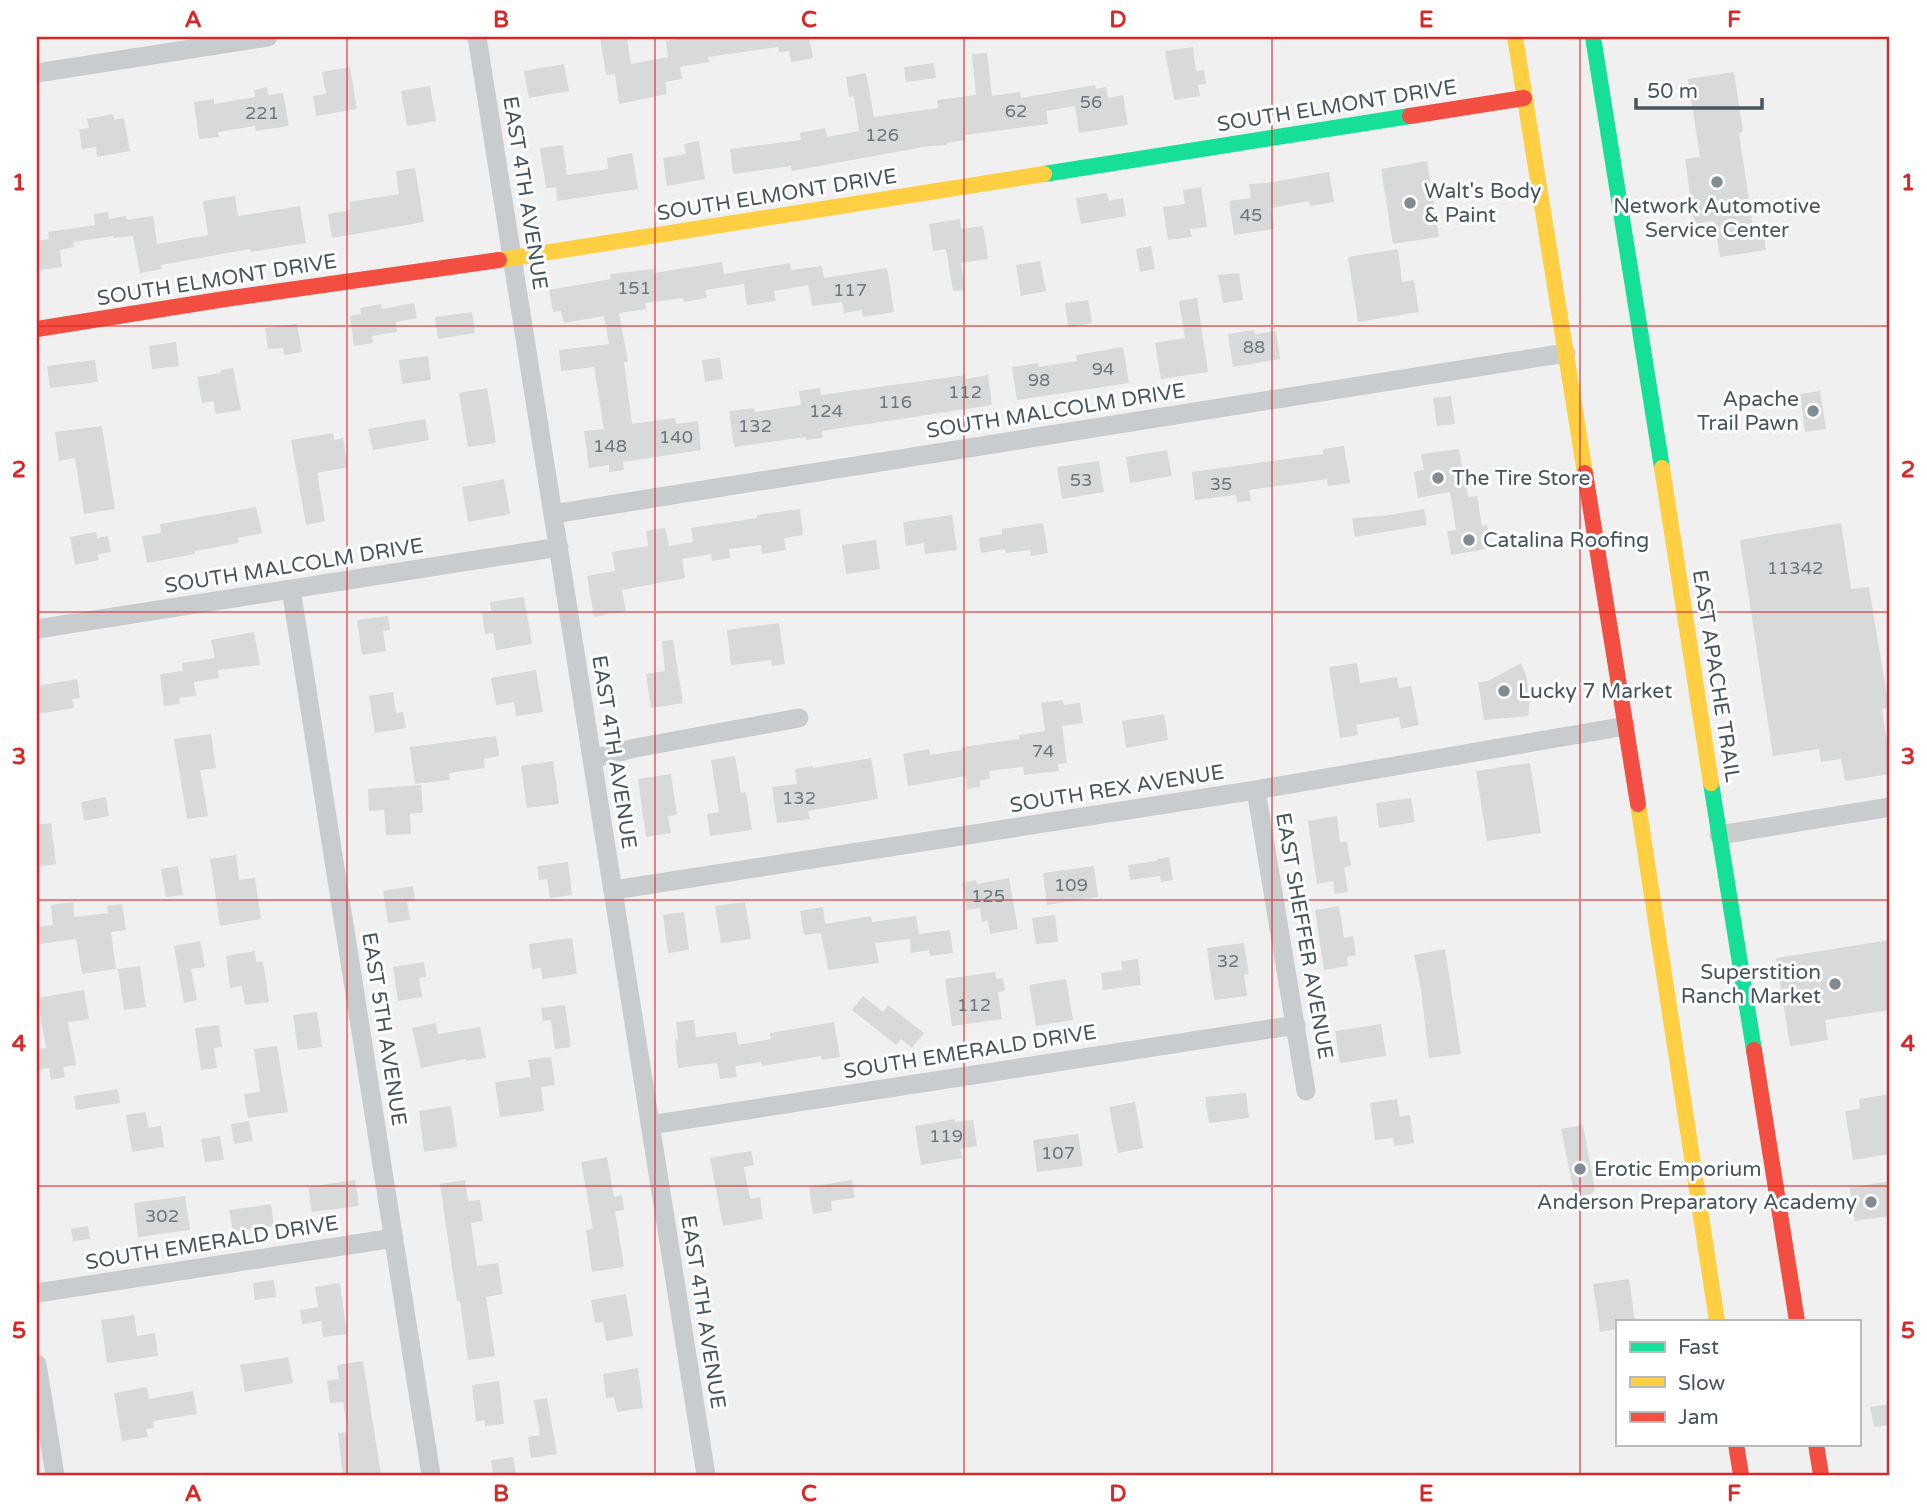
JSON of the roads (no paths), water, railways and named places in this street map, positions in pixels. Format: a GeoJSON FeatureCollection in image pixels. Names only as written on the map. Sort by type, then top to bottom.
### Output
{"type":"FeatureCollection","features":[{"type":"Feature","properties":{"kind":"main road"},"geometry":{"type":"LineString","coordinates":[[1515,37],[1626,726],[1717,1320]]}},
{"type":"Feature","properties":{"kind":"main road","name":"EAST APACHE TRAIL"},"geometry":{"type":"LineString","coordinates":[[1593,37],[1797,1320]]}},
{"type":"Feature","properties":{"kind":"main road","name":"SOUTH ELMONT DRIVE"},"geometry":{"type":"LineString","coordinates":[[37,329],[512,258],[1524,98]]}},
{"type":"Feature","properties":{"kind":"main road"},"geometry":{"type":"LineString","coordinates":[[1736,1446],[1741,1475]]}},
{"type":"Feature","properties":{"kind":"main road"},"geometry":{"type":"LineString","coordinates":[[1815,1446],[1821,1475]]}},
{"type":"Feature","properties":{"kind":"street"},"geometry":{"type":"LineString","coordinates":[[37,72],[268,37]]}},
{"type":"Feature","properties":{"kind":"street","name":"EAST 4TH AVENUE"},"geometry":{"type":"LineString","coordinates":[[478,37],[706,1475]]}},
{"type":"Feature","properties":{"kind":"street","name":"SOUTH MALCOLM DRIVE"},"geometry":{"type":"LineString","coordinates":[[553,514],[1566,353]]}},
{"type":"Feature","properties":{"kind":"street","name":"SOUTH MALCOLM DRIVE"},"geometry":{"type":"LineString","coordinates":[[37,629],[559,547]]}},
{"type":"Feature","properties":{"kind":"street","name":"EAST 5TH AVENUE"},"geometry":{"type":"LineString","coordinates":[[291,590],[431,1475]]}},
{"type":"Feature","properties":{"kind":"street"},"geometry":{"type":"LineString","coordinates":[[592,758],[799,718]]}},
{"type":"Feature","properties":{"kind":"street","name":"SOUTH REX AVENUE"},"geometry":{"type":"LineString","coordinates":[[614,890],[1256,790],[1626,726]]}},
{"type":"Feature","properties":{"kind":"street","name":"EAST SHEFFER AVENUE"},"geometry":{"type":"LineString","coordinates":[[1256,790],[1306,1091]]}},
{"type":"Feature","properties":{"kind":"street"},"geometry":{"type":"LineString","coordinates":[[1719,835],[1890,807]]}},
{"type":"Feature","properties":{"kind":"street","name":"SOUTH EMERALD DRIVE"},"geometry":{"type":"LineString","coordinates":[[650,1125],[1296,1025]]}},
{"type":"Feature","properties":{"kind":"street","name":"SOUTH EMERALD DRIVE"},"geometry":{"type":"LineString","coordinates":[[37,1293],[394,1238]]}},
{"type":"Feature","properties":{"kind":"street"},"geometry":{"type":"LineString","coordinates":[[37,1364],[55,1475]]}},
{"type":"Feature","properties":{"kind":"place","name":"Network Automotive Service Center"},"geometry":{"type":"Point","coordinates":[1717,182]}},
{"type":"Feature","properties":{"kind":"place","name":"Walt's Body & Paint"},"geometry":{"type":"Point","coordinates":[1410,203]}},
{"type":"Feature","properties":{"kind":"place","name":"Apache Trail Pawn"},"geometry":{"type":"Point","coordinates":[1813,411]}},
{"type":"Feature","properties":{"kind":"place","name":"The Tire Store"},"geometry":{"type":"Point","coordinates":[1438,478]}},
{"type":"Feature","properties":{"kind":"place","name":"Catalina Roofing"},"geometry":{"type":"Point","coordinates":[1469,540]}},
{"type":"Feature","properties":{"kind":"place","name":"Lucky 7 Market"},"geometry":{"type":"Point","coordinates":[1504,691]}},
{"type":"Feature","properties":{"kind":"place","name":"Superstition Ranch Market"},"geometry":{"type":"Point","coordinates":[1835,984]}},
{"type":"Feature","properties":{"kind":"place","name":"Erotic Emporium"},"geometry":{"type":"Point","coordinates":[1580,1169]}},
{"type":"Feature","properties":{"kind":"place","name":"Anderson Preparatory Academy"},"geometry":{"type":"Point","coordinates":[1871,1202]}}]}
